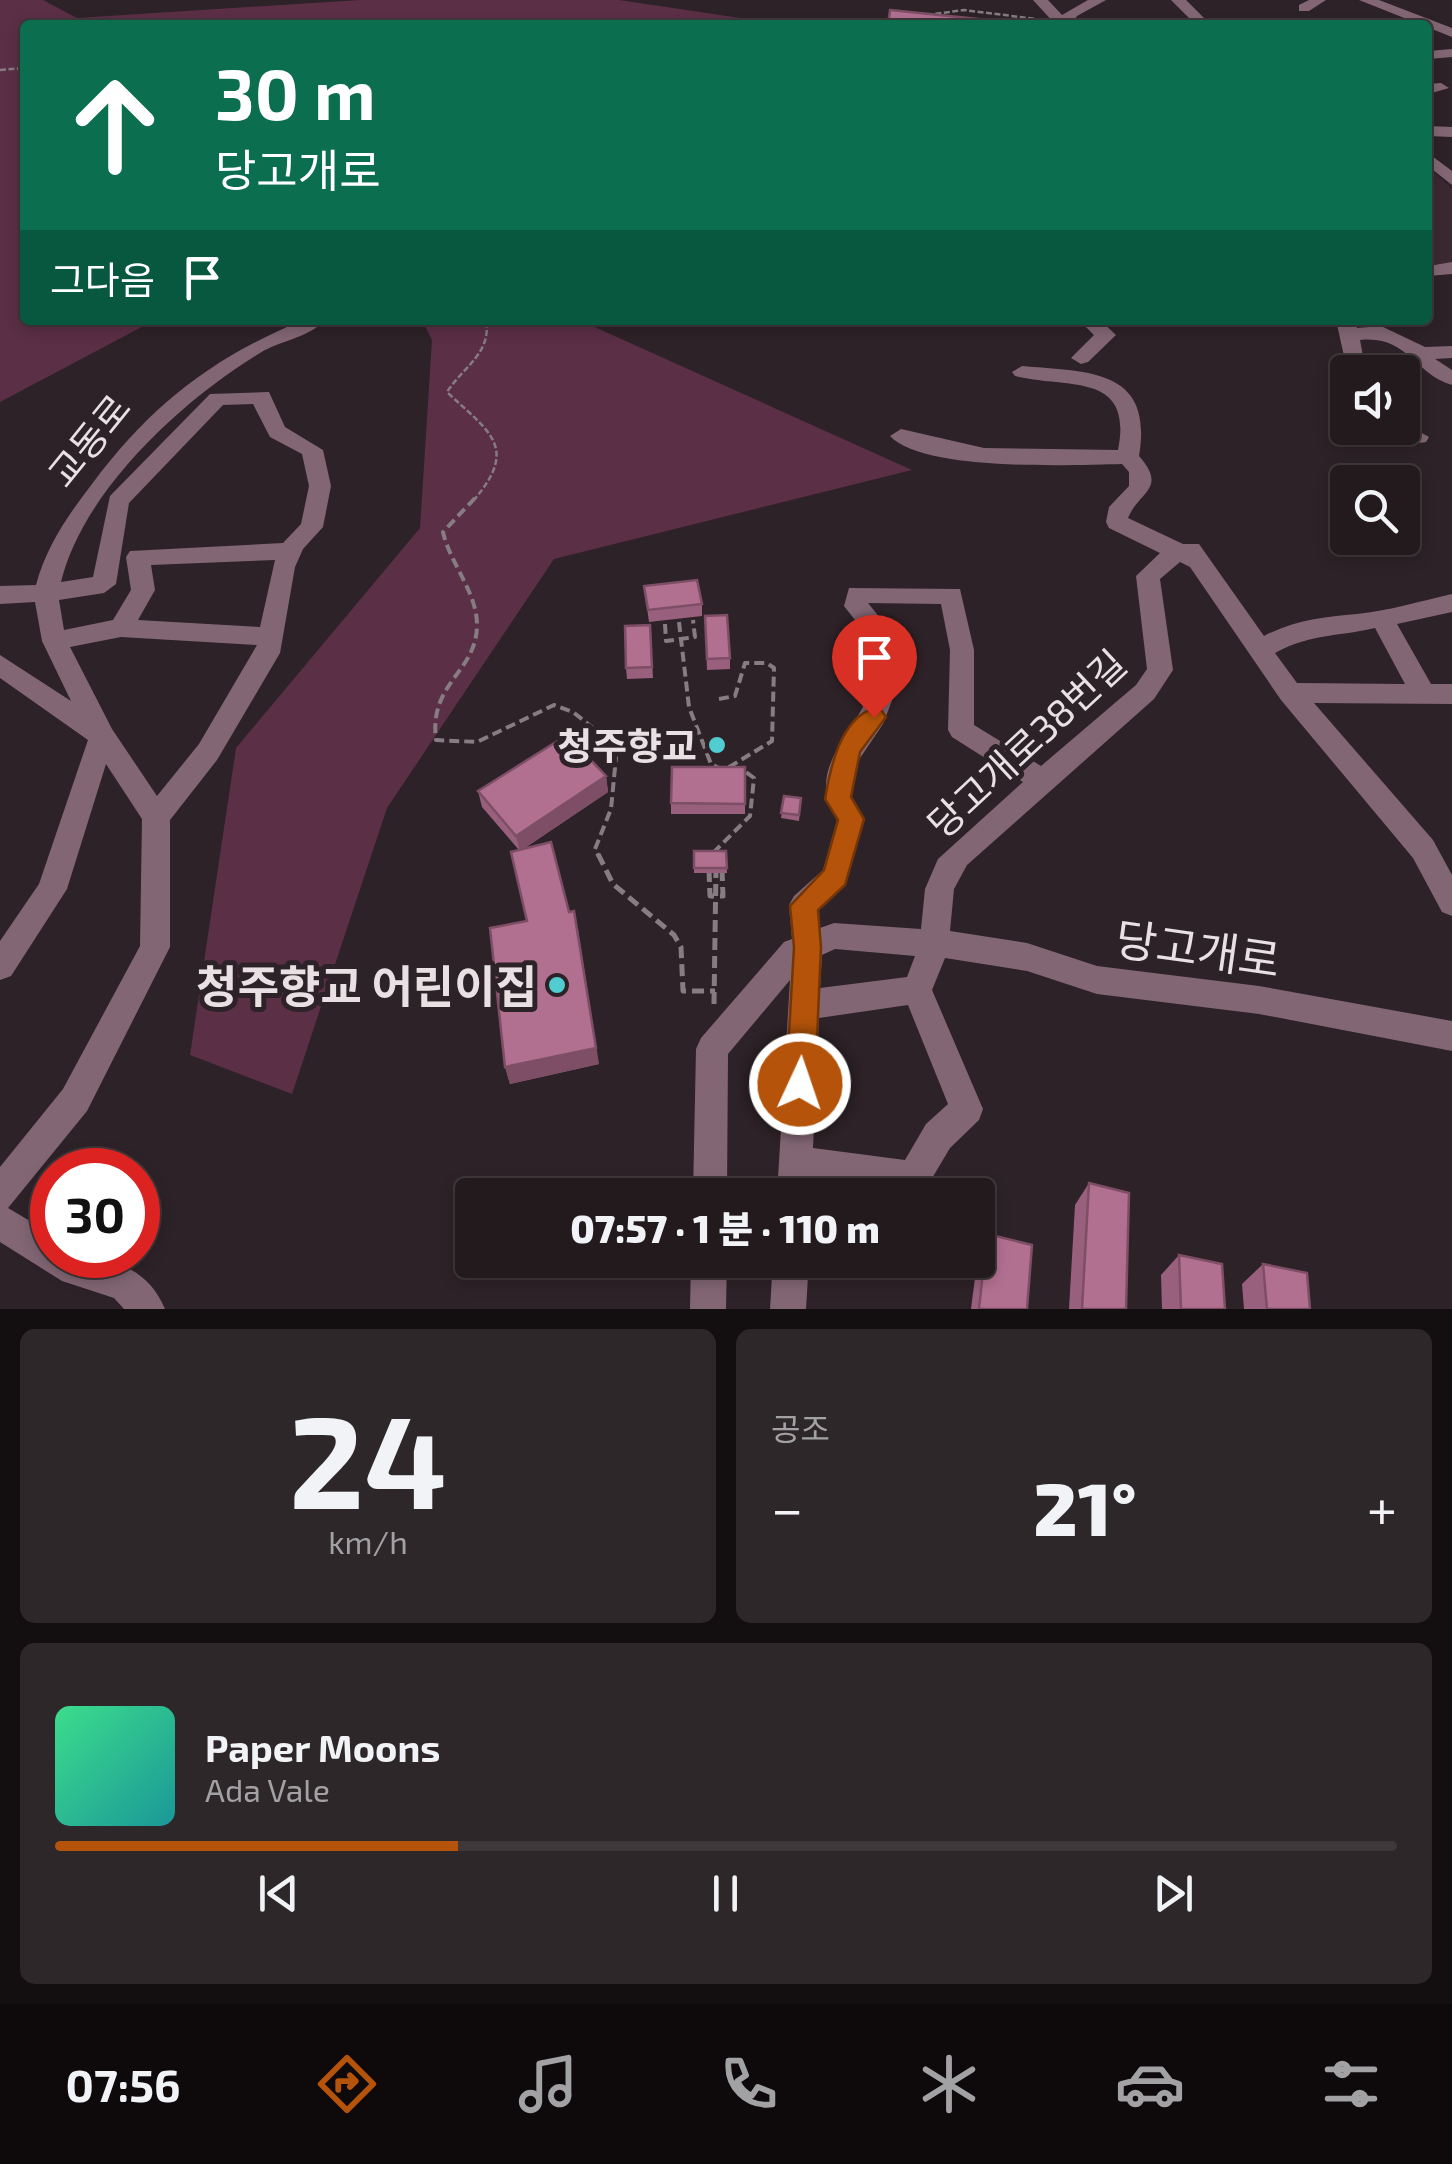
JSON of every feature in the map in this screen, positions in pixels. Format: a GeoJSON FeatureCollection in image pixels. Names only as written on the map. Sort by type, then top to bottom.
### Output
{"type":"FeatureCollection","features":[{"type":"Feature","properties":{"kind":"street"},"geometry":{"type":"LineString","coordinates":[[1040,0],[1056,20]]}},
{"type":"Feature","properties":{"kind":"street"},"geometry":{"type":"LineString","coordinates":[[1062,20],[1099,0]]}},
{"type":"Feature","properties":{"kind":"street"},"geometry":{"type":"LineString","coordinates":[[1178,0],[1199,20]]}},
{"type":"Feature","properties":{"kind":"street"},"geometry":{"type":"LineString","coordinates":[[1304,8],[1319,0]]}},
{"type":"Feature","properties":{"kind":"street"},"geometry":{"type":"LineString","coordinates":[[1366,0],[1418,20]]}},
{"type":"Feature","properties":{"kind":"street"},"geometry":{"type":"LineString","coordinates":[[1432,162],[1452,180]]}},
{"type":"Feature","properties":{"kind":"street","name":"교동로"},"geometry":{"type":"LineString","coordinates":[[156,817],[102,736],[54,641],[46,593],[54,562],[79,517],[133,444],[192,388],[258,346],[307,325]]}},
{"type":"Feature","properties":{"kind":"street"},"geometry":{"type":"LineString","coordinates":[[1081,358],[1106,335],[1095,325]]}},
{"type":"Feature","properties":{"kind":"street"},"geometry":{"type":"LineString","coordinates":[[1353,355],[1348,328],[1381,332],[1422,353],[1452,352]]}},
{"type":"Feature","properties":{"kind":"street"},"geometry":{"type":"LineString","coordinates":[[1422,353],[1428,364],[1452,379]]}},
{"type":"Feature","properties":{"kind":"street"},"geometry":{"type":"LineString","coordinates":[[1022,372],[1103,384],[1122,397],[1132,414],[1128,457],[1140,472],[1140,488],[1117,512],[1117,522],[1188,553],[1290,692],[1423,849],[1452,903]]}},
{"type":"Feature","properties":{"kind":"street"},"geometry":{"type":"LineString","coordinates":[[0,594],[46,593],[104,584],[118,501],[217,399],[262,396],[266,417],[280,437],[312,450],[320,486],[312,527],[290,551],[283,567],[268,652],[208,752],[156,817],[155,947],[75,1100],[0,1194]]}},
{"type":"Feature","properties":{"kind":"street"},"geometry":{"type":"LineString","coordinates":[[901,436],[930,448],[1009,457],[1128,457]]}},
{"type":"Feature","properties":{"kind":"street"},"geometry":{"type":"LineString","coordinates":[[108,558],[290,551]]}},
{"type":"Feature","properties":{"kind":"street","name":"당고개로38번길"},"geometry":{"type":"LineString","coordinates":[[934,944],[936,889],[945,870],[1145,692],[1160,670],[1148,576],[1188,553]]}},
{"type":"Feature","properties":{"kind":"street"},"geometry":{"type":"LineString","coordinates":[[122,628],[143,590],[138,557]]}},
{"type":"Feature","properties":{"kind":"street","name":"당고개로38번길"},"geometry":{"type":"LineString","coordinates":[[808,947],[804,906],[835,876],[852,819],[838,799],[843,764],[874,717],[883,690],[861,658],[868,618],[856,606],[857,594],[952,595],[962,650],[961,730],[1043,781]]}},
{"type":"Feature","properties":{"kind":"street"},"geometry":{"type":"LineString","coordinates":[[1260,650],[1291,633],[1329,623],[1382,619],[1452,603]]}},
{"type":"Feature","properties":{"kind":"street"},"geometry":{"type":"LineString","coordinates":[[1382,619],[1423,693]]}},
{"type":"Feature","properties":{"kind":"street"},"geometry":{"type":"LineString","coordinates":[[54,641],[122,628],[271,636]]}},
{"type":"Feature","properties":{"kind":"street"},"geometry":{"type":"LineString","coordinates":[[0,665],[102,736],[52,889],[0,966]]}},
{"type":"Feature","properties":{"kind":"street"},"geometry":{"type":"LineString","coordinates":[[1290,692],[1452,694]]}},
{"type":"Feature","properties":{"kind":"street","name":"당고개로"},"geometry":{"type":"LineString","coordinates":[[808,947],[834,936],[934,944],[1027,958],[1097,980],[1259,1000],[1452,1036]]}},
{"type":"Feature","properties":{"kind":"street"},"geometry":{"type":"LineString","coordinates":[[913,1178],[938,1136],[967,1109],[917,990],[934,944]]}},
{"type":"Feature","properties":{"kind":"street"},"geometry":{"type":"LineString","coordinates":[[710,1178],[712,1048],[795,952],[808,947],[795,1178]]}},
{"type":"Feature","properties":{"kind":"street"},"geometry":{"type":"LineString","coordinates":[[804,1005],[917,990]]}},
{"type":"Feature","properties":{"kind":"street"},"geometry":{"type":"LineString","coordinates":[[0,1222],[30,1241]]}},
{"type":"Feature","properties":{"kind":"street"},"geometry":{"type":"LineString","coordinates":[[108,1278],[125,1283],[147,1309]]}},
{"type":"Feature","properties":{"kind":"street"},"geometry":{"type":"LineString","coordinates":[[708,1309],[709,1278]]}},
{"type":"Feature","properties":{"kind":"street"},"geometry":{"type":"LineString","coordinates":[[788,1309],[790,1278]]}},
{"type":"Feature","properties":{"kind":"path"},"geometry":{"type":"LineString","coordinates":[[914,16],[964,10],[1036,20]]}},
{"type":"Feature","properties":{"kind":"path"},"geometry":{"type":"LineString","coordinates":[[892,20],[898,19]]}},
{"type":"Feature","properties":{"kind":"path"},"geometry":{"type":"LineString","coordinates":[[486,325],[488,342],[480,356],[454,379],[447,392],[496,440],[499,452],[498,466],[443,532],[478,614],[470,654],[436,701],[432,718],[436,740],[478,742],[554,705],[573,712],[617,747],[612,809],[595,848],[612,884],[674,935],[682,947],[683,990],[715,991]]}},
{"type":"Feature","properties":{"kind":"path"},"geometry":{"type":"LineString","coordinates":[[665,624],[666,642],[681,640],[694,637],[693,620]]}},
{"type":"Feature","properties":{"kind":"path"},"geometry":{"type":"LineString","coordinates":[[679,622],[688,707],[711,764],[748,770],[754,778],[750,816],[709,856],[709,873],[717,896]]}},
{"type":"Feature","properties":{"kind":"path"},"geometry":{"type":"LineString","coordinates":[[719,700],[735,696],[745,664],[766,663],[774,668],[772,741],[726,769]]}},
{"type":"Feature","properties":{"kind":"path"},"geometry":{"type":"LineString","coordinates":[[717,896],[722,844]]}},
{"type":"Feature","properties":{"kind":"path"},"geometry":{"type":"LineString","coordinates":[[712,1048],[716,850]]}},
{"type":"Feature","properties":{"kind":"shaded area"},"geometry":{"type":"Polygon","coordinates":[[[0,0],[43,0],[77,18],[360,0],[619,0],[754,20],[20,20],[20,325],[146,325],[0,402],[0,0]]]}},
{"type":"Feature","properties":{"kind":"shaded area"},"geometry":{"type":"Polygon","coordinates":[[[1432,171],[1452,189],[1452,262],[1432,264],[1432,171]]]}},
{"type":"Feature","properties":{"kind":"shaded area"},"geometry":{"type":"Polygon","coordinates":[[[424,325],[590,325],[912,470],[554,559],[387,808],[292,1094],[190,1055],[236,748],[420,528],[432,340],[424,325]]]}},
{"type":"Feature","properties":{"kind":"building"},"geometry":{"type":"Polygon","coordinates":[[[890,10],[989,20],[889,20],[890,10]]]}},
{"type":"Feature","properties":{"kind":"building"},"geometry":{"type":"Polygon","coordinates":[[[697,580],[702,604],[648,610],[644,586],[697,580]]]}},
{"type":"Feature","properties":{"kind":"building"},"geometry":{"type":"Polygon","coordinates":[[[727,615],[730,658],[707,659],[705,616],[727,615]]]}},
{"type":"Feature","properties":{"kind":"building"},"geometry":{"type":"Polygon","coordinates":[[[650,625],[652,667],[626,668],[625,626],[650,625]]]}},
{"type":"Feature","properties":{"kind":"building"},"geometry":{"type":"Polygon","coordinates":[[[567,735],[606,776],[516,836],[478,791],[567,735]]]}},
{"type":"Feature","properties":{"kind":"building"},"geometry":{"type":"Polygon","coordinates":[[[672,767],[745,767],[745,804],[671,803],[672,767]]]}},
{"type":"Feature","properties":{"kind":"building"},"geometry":{"type":"Polygon","coordinates":[[[784,796],[801,798],[799,815],[781,813],[784,796]]]}},
{"type":"Feature","properties":{"kind":"building"},"geometry":{"type":"Polygon","coordinates":[[[551,842],[569,912],[574,911],[596,1048],[505,1067],[490,928],[527,921],[511,852],[551,842]]]}},
{"type":"Feature","properties":{"kind":"building"},"geometry":{"type":"Polygon","coordinates":[[[694,851],[726,851],[727,868],[694,868],[694,851]]]}},
{"type":"Feature","properties":{"kind":"building"},"geometry":{"type":"Polygon","coordinates":[[[1089,1183],[1129,1193],[1126,1309],[1082,1309],[1089,1183]]]}},
{"type":"Feature","properties":{"kind":"building"},"geometry":{"type":"Polygon","coordinates":[[[995,1236],[1032,1245],[1027,1309],[979,1309],[982,1278],[995,1278],[995,1236]]]}},
{"type":"Feature","properties":{"kind":"building"},"geometry":{"type":"Polygon","coordinates":[[[1179,1255],[1222,1264],[1225,1309],[1181,1309],[1179,1255]]]}},
{"type":"Feature","properties":{"kind":"building"},"geometry":{"type":"Polygon","coordinates":[[[1263,1264],[1307,1273],[1310,1309],[1267,1309],[1263,1264]]]}},
{"type":"Feature","properties":{"kind":"place","name":"청주향교"},"geometry":{"type":"Point","coordinates":[717,745]}},
{"type":"Feature","properties":{"kind":"place","name":"청주향교 어린이집"},"geometry":{"type":"Point","coordinates":[557,985]}},
{"type":"Feature","properties":{"kind":"route"},"geometry":{"type":"LineString","coordinates":[[800,1084],[808,947],[804,906],[835,876],[852,819],[838,799],[843,764],[874,717]]}}]}
